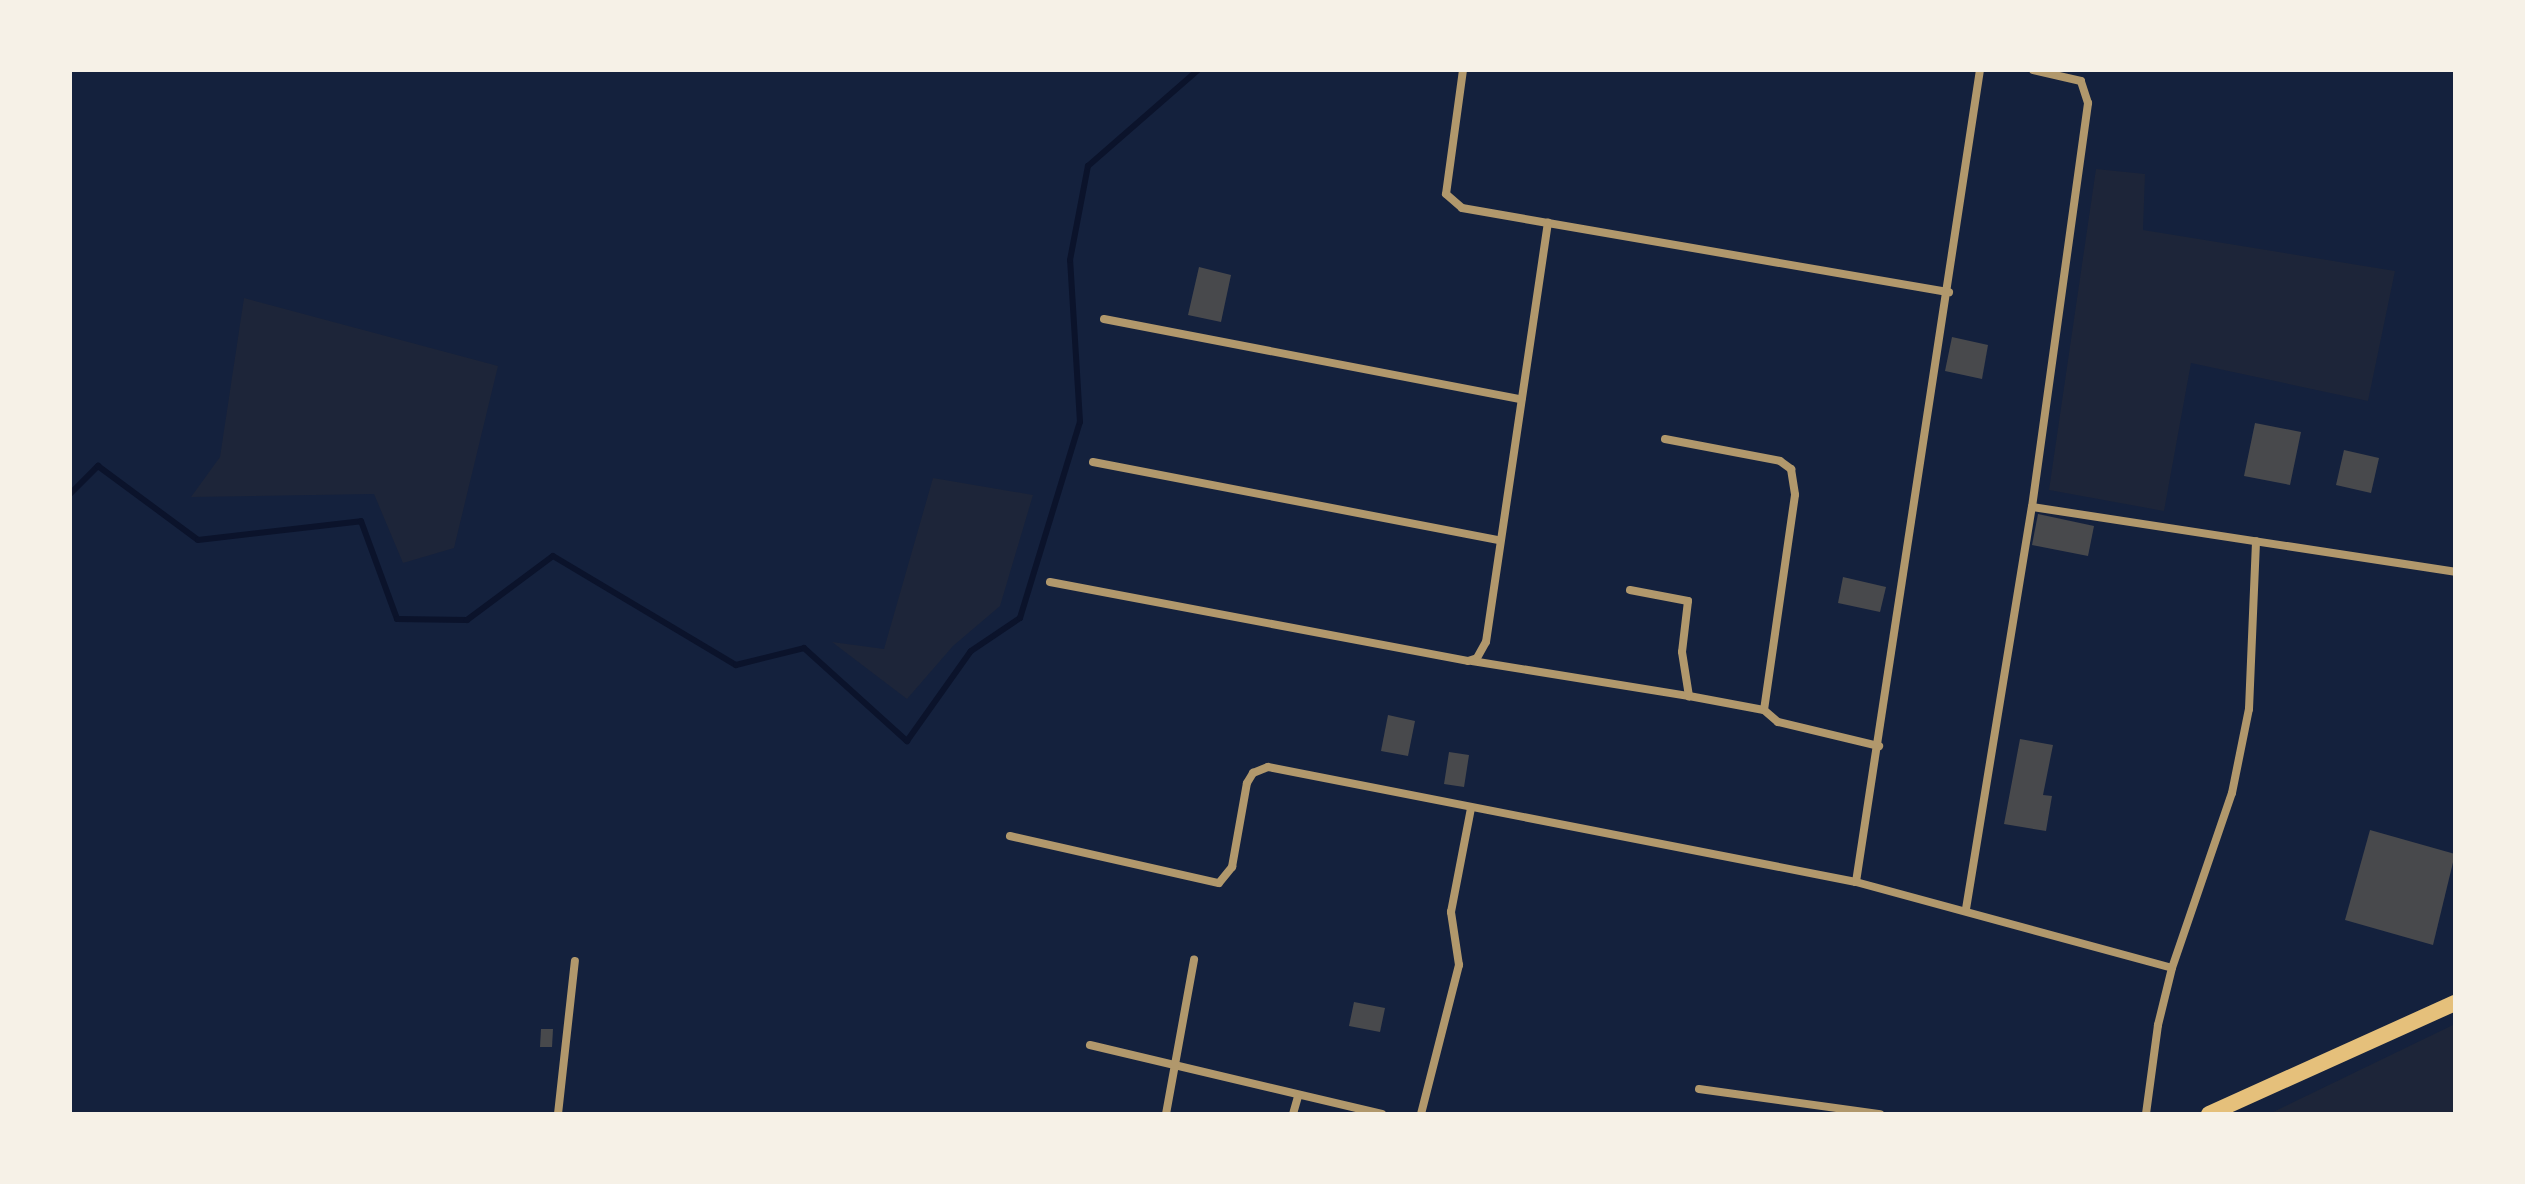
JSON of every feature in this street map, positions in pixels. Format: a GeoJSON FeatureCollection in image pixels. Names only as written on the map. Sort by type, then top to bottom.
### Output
{"type":"FeatureCollection","features":[{"type":"Feature","properties":{"kind":"main road"},"geometry":{"type":"LineString","coordinates":[[2209,1114],[2455,1003]]}},
{"type":"Feature","properties":{"kind":"street"},"geometry":{"type":"LineString","coordinates":[[1463,70],[1446,194],[1462,208],[1949,292]]}},
{"type":"Feature","properties":{"kind":"street"},"geometry":{"type":"LineString","coordinates":[[1856,882],[1949,292],[1980,70]]}},
{"type":"Feature","properties":{"kind":"street"},"geometry":{"type":"LineString","coordinates":[[1966,909],[2032,507],[2088,103],[2081,81],[2033,70]]}},
{"type":"Feature","properties":{"kind":"street"},"geometry":{"type":"LineString","coordinates":[[1468,661],[1483,652],[1486,642],[1548,223]]}},
{"type":"Feature","properties":{"kind":"street"},"geometry":{"type":"LineString","coordinates":[[1104,319],[1521,399]]}},
{"type":"Feature","properties":{"kind":"street"},"geometry":{"type":"LineString","coordinates":[[1665,439],[1780,461],[1791,469],[1795,495],[1764,710]]}},
{"type":"Feature","properties":{"kind":"street"},"geometry":{"type":"LineString","coordinates":[[1093,462],[1499,540]]}},
{"type":"Feature","properties":{"kind":"street"},"geometry":{"type":"LineString","coordinates":[[2032,507],[2455,572]]}},
{"type":"Feature","properties":{"kind":"street"},"geometry":{"type":"LineString","coordinates":[[2146,1114],[2158,1025],[2172,968],[2232,793],[2243,737],[2256,541]]}},
{"type":"Feature","properties":{"kind":"street"},"geometry":{"type":"LineString","coordinates":[[1050,582],[1468,661],[1764,710],[1778,722],[1879,746]]}},
{"type":"Feature","properties":{"kind":"street"},"geometry":{"type":"LineString","coordinates":[[1630,590],[1688,601],[1682,652],[1689,696]]}},
{"type":"Feature","properties":{"kind":"street"},"geometry":{"type":"LineString","coordinates":[[1010,836],[1207,884],[1219,883],[1232,867],[1247,783],[1259,768],[1856,882],[1966,909],[2172,968]]}},
{"type":"Feature","properties":{"kind":"street"},"geometry":{"type":"LineString","coordinates":[[1421,1114],[1459,965],[1451,912],[1471,808]]}},
{"type":"Feature","properties":{"kind":"street"},"geometry":{"type":"LineString","coordinates":[[1166,1114],[1194,960]]}},
{"type":"Feature","properties":{"kind":"street"},"geometry":{"type":"LineString","coordinates":[[558,1114],[575,961]]}},
{"type":"Feature","properties":{"kind":"street"},"geometry":{"type":"LineString","coordinates":[[1090,1045],[1298,1097],[1382,1114]]}},
{"type":"Feature","properties":{"kind":"street"},"geometry":{"type":"LineString","coordinates":[[1699,1089],[1880,1114]]}},
{"type":"Feature","properties":{"kind":"street"},"geometry":{"type":"LineString","coordinates":[[1293,1114],[1298,1097]]}},
{"type":"Feature","properties":{"kind":"shaded area"},"geometry":{"type":"Polygon","coordinates":[[[2096,169],[2145,174],[2143,230],[2395,271],[2368,401],[2191,363],[2164,511],[2049,490],[2096,169]]]}},
{"type":"Feature","properties":{"kind":"shaded area"},"geometry":{"type":"Polygon","coordinates":[[[244,298],[498,366],[454,548],[403,563],[374,494],[191,497],[220,457],[244,298]]]}},
{"type":"Feature","properties":{"kind":"shaded area"},"geometry":{"type":"Polygon","coordinates":[[[933,478],[1033,495],[1000,606],[953,646],[907,699],[832,642],[884,649],[933,478]]]}},
{"type":"Feature","properties":{"kind":"shaded area"},"geometry":{"type":"Polygon","coordinates":[[[2455,1024],[2455,1114],[2269,1114],[2455,1024]]]}},
{"type":"Feature","properties":{"kind":"building"},"geometry":{"type":"Polygon","coordinates":[[[1199,267],[1231,275],[1221,322],[1188,315],[1199,267]]]}},
{"type":"Feature","properties":{"kind":"building"},"geometry":{"type":"Polygon","coordinates":[[[1952,337],[1988,345],[1982,379],[1945,371],[1952,337]]]}},
{"type":"Feature","properties":{"kind":"building"},"geometry":{"type":"Polygon","coordinates":[[[2255,423],[2301,432],[2290,485],[2244,476],[2255,423]]]}},
{"type":"Feature","properties":{"kind":"building"},"geometry":{"type":"Polygon","coordinates":[[[2344,450],[2379,458],[2371,493],[2336,485],[2344,450]]]}},
{"type":"Feature","properties":{"kind":"building"},"geometry":{"type":"Polygon","coordinates":[[[2038,514],[2094,526],[2088,556],[2032,545],[2038,514]]]}},
{"type":"Feature","properties":{"kind":"building"},"geometry":{"type":"Polygon","coordinates":[[[1843,577],[1886,587],[1880,612],[1838,603],[1843,577]]]}},
{"type":"Feature","properties":{"kind":"building"},"geometry":{"type":"Polygon","coordinates":[[[1388,715],[1415,721],[1408,756],[1381,751],[1388,715]]]}},
{"type":"Feature","properties":{"kind":"building"},"geometry":{"type":"Polygon","coordinates":[[[2020,739],[2053,745],[2043,795],[2052,796],[2046,831],[2004,824],[2020,739]]]}},
{"type":"Feature","properties":{"kind":"building"},"geometry":{"type":"Polygon","coordinates":[[[1449,752],[1469,755],[1464,787],[1444,784],[1449,752]]]}},
{"type":"Feature","properties":{"kind":"building"},"geometry":{"type":"Polygon","coordinates":[[[2370,830],[2455,854],[2433,945],[2345,920],[2370,830]]]}},
{"type":"Feature","properties":{"kind":"building"},"geometry":{"type":"Polygon","coordinates":[[[1354,1002],[1385,1008],[1380,1032],[1349,1026],[1354,1002]]]}},
{"type":"Feature","properties":{"kind":"building"},"geometry":{"type":"Polygon","coordinates":[[[541,1029],[553,1029],[552,1047],[540,1047],[541,1029]]]}},
{"type":"Feature","properties":{"kind":"waterway"},"geometry":{"type":"LineString","coordinates":[[70,494],[98,466],[198,540],[361,521],[397,619],[467,620],[553,556],[736,665],[804,648],[907,741],[971,651],[1020,618],[1080,422],[1070,260],[1088,166],[1198,70]]}}]}
